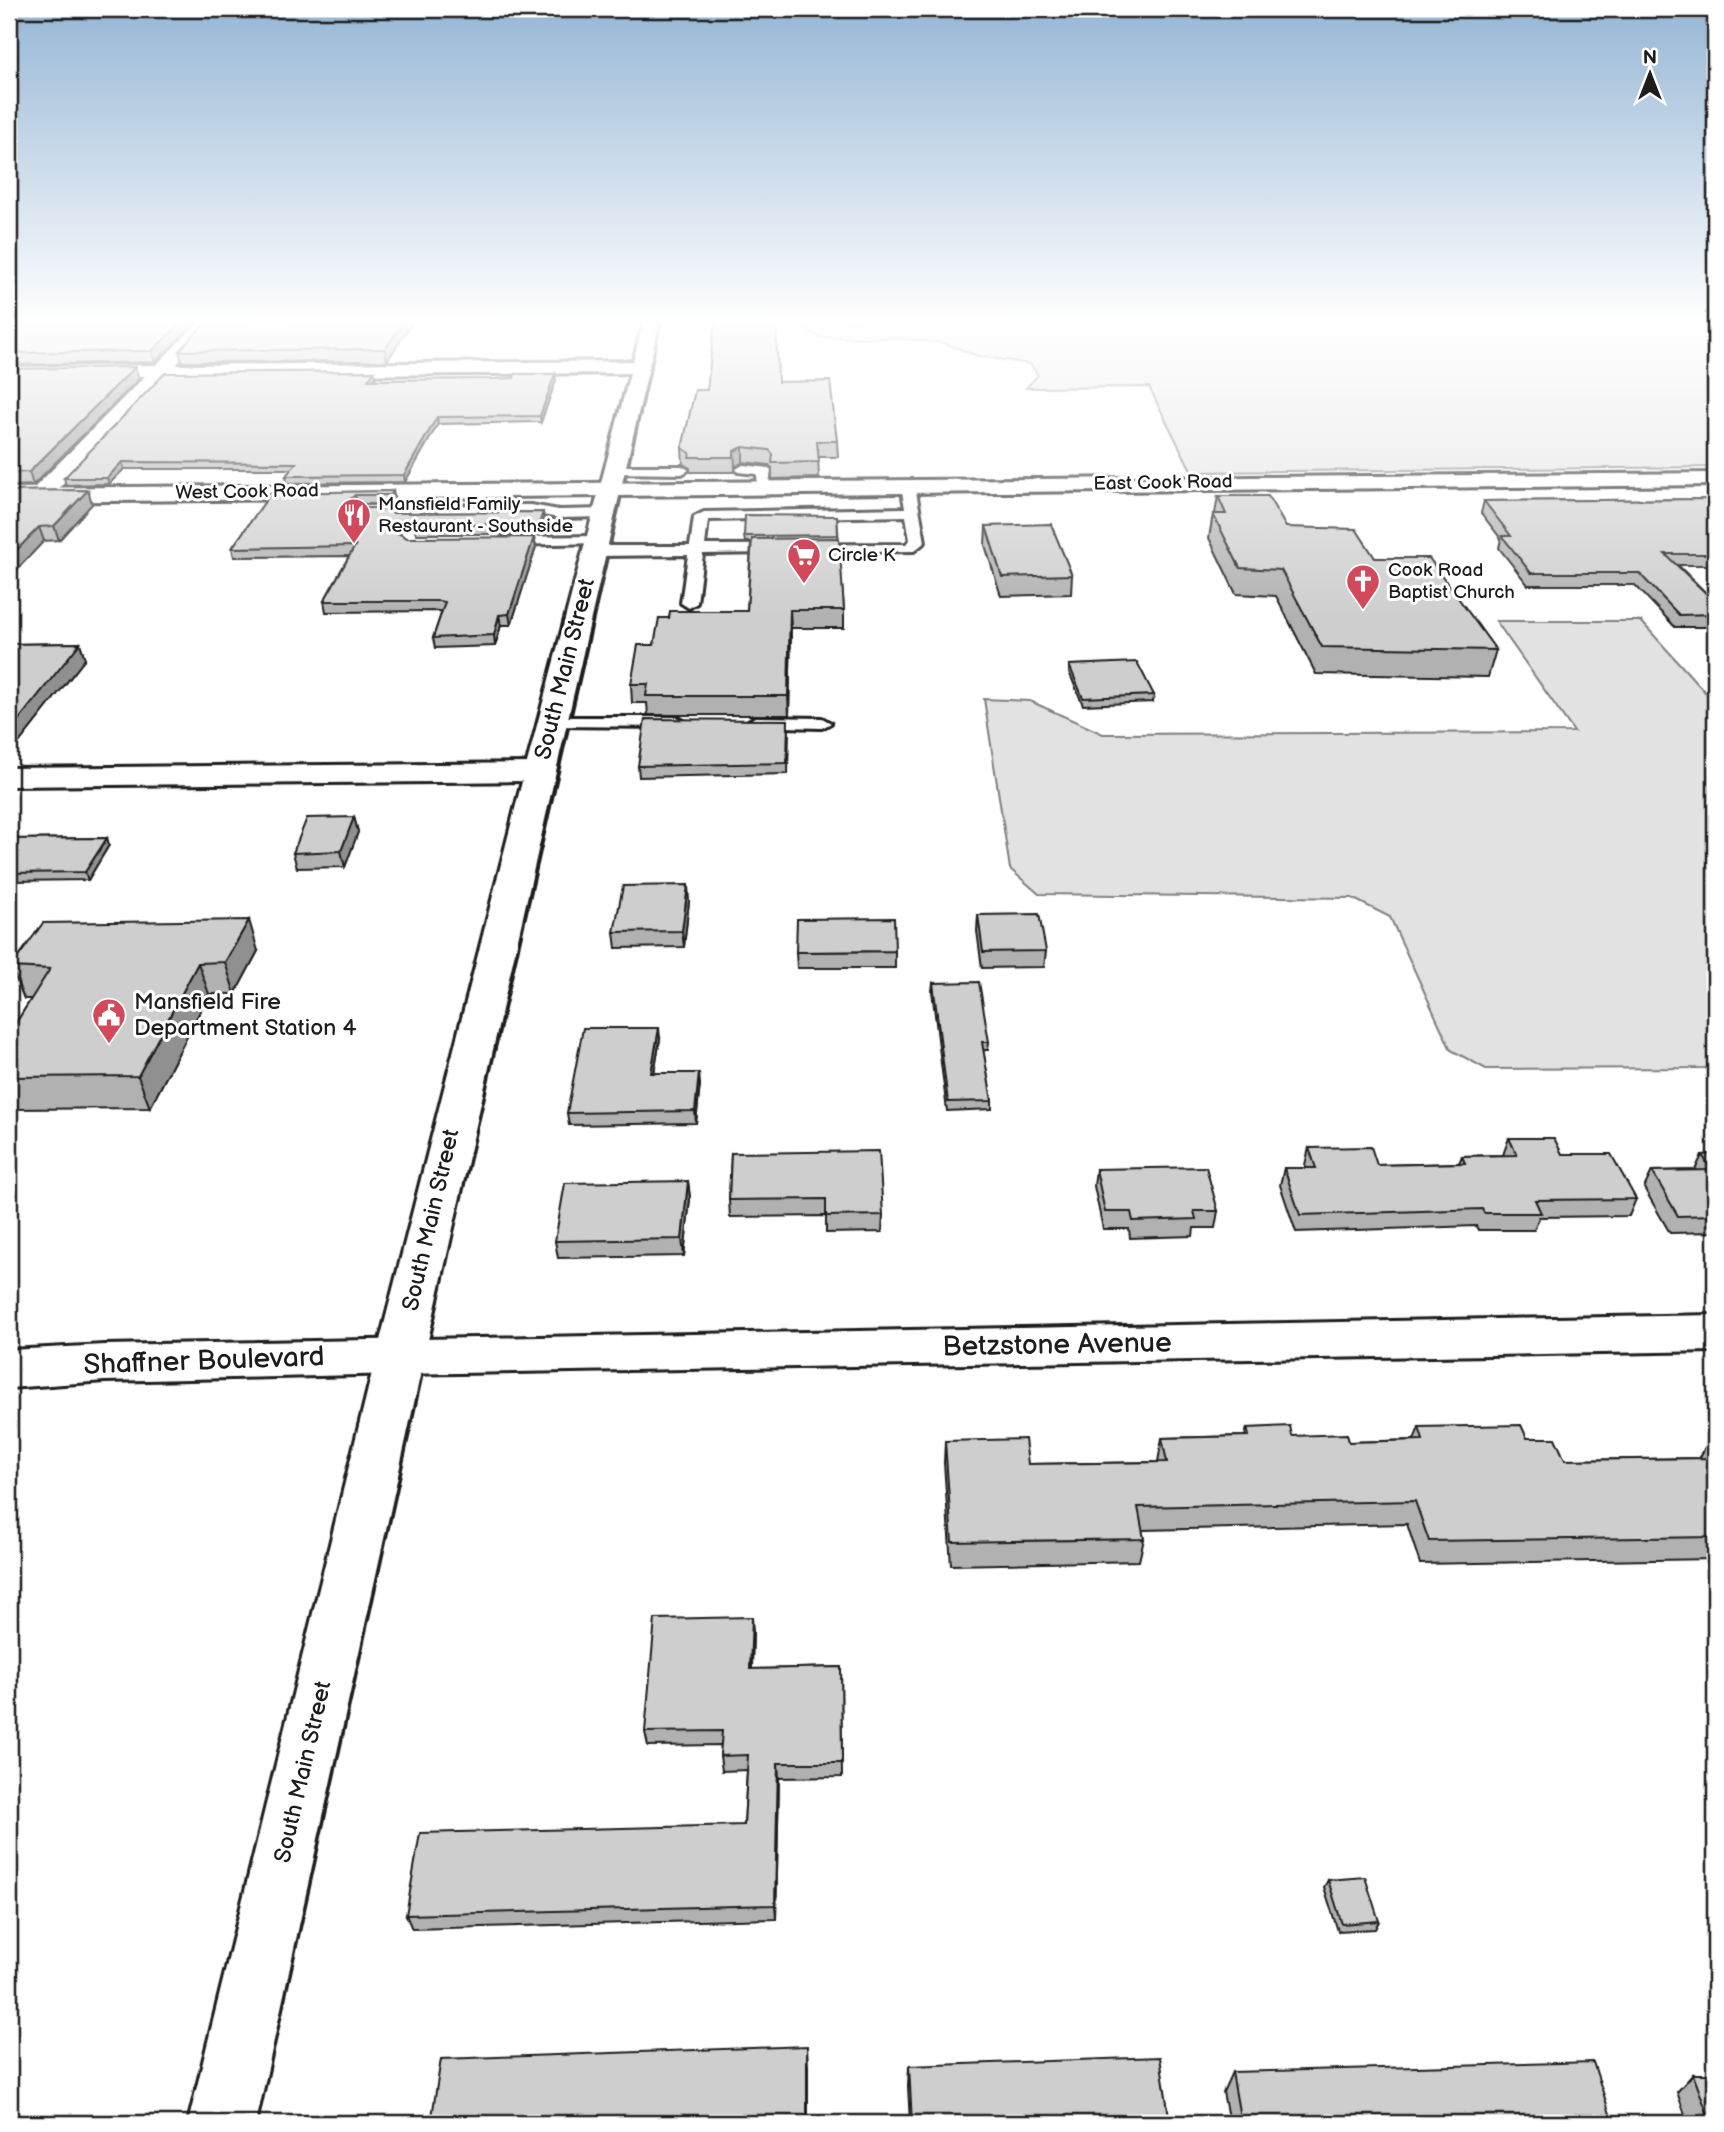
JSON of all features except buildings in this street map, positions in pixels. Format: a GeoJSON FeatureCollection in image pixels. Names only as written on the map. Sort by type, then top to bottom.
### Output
{"type":"FeatureCollection","features":[{"type":"Feature","properties":{"kind":"street"},"geometry":{"type":"LineString","coordinates":[[40,495],[113,419]]}},
{"type":"Feature","properties":{"kind":"street","name":"South Main Street"},"geometry":{"type":"LineString","coordinates":[[222,2123],[399,1356],[551,722],[627,419]]}},
{"type":"Feature","properties":{"kind":"street","name":"East Cook Road"},"geometry":{"type":"LineString","coordinates":[[612,479],[763,487],[1715,478]]}},
{"type":"Feature","properties":{"kind":"street","name":"West Cook Road"},"geometry":{"type":"LineString","coordinates":[[9,495],[444,490],[612,479]]}},
{"type":"Feature","properties":{"kind":"street"},"geometry":{"type":"LineString","coordinates":[[9,777],[539,772]]}},
{"type":"Feature","properties":{"kind":"street","name":"Betzstone Avenue"},"geometry":{"type":"LineString","coordinates":[[399,1356],[1715,1333]]}},
{"type":"Feature","properties":{"kind":"street","name":"Shaffner Boulevard"},"geometry":{"type":"LineString","coordinates":[[9,1369],[105,1363],[399,1356]]}},
{"type":"Feature","properties":{"kind":"lane"},"geometry":{"type":"LineString","coordinates":[[743,469],[764,471],[763,487]]}},
{"type":"Feature","properties":{"kind":"lane"},"geometry":{"type":"LineString","coordinates":[[612,479],[682,470]]}},
{"type":"Feature","properties":{"kind":"lane"},"geometry":{"type":"LineString","coordinates":[[490,541],[696,550],[909,548],[918,542],[908,486]]}},
{"type":"Feature","properties":{"kind":"lane"},"geometry":{"type":"LineString","coordinates":[[415,522],[444,490]]}},
{"type":"Feature","properties":{"kind":"lane"},"geometry":{"type":"LineString","coordinates":[[356,510],[531,509],[559,514],[604,513]]}},
{"type":"Feature","properties":{"kind":"lane"},"geometry":{"type":"LineString","coordinates":[[690,603],[701,517],[709,514],[913,512]]}},
{"type":"Feature","properties":{"kind":"lane"},"geometry":{"type":"LineString","coordinates":[[551,722],[700,722]]}},
{"type":"Feature","properties":{"kind":"lane"},"geometry":{"type":"LineString","coordinates":[[741,722],[822,723]]}},
{"type":"Feature","properties":{"kind":"shaded area"},"geometry":{"type":"Polygon","coordinates":[[[1165,419],[1715,419],[1715,467],[1192,472],[1165,419]]]}},
{"type":"Feature","properties":{"kind":"shaded area"},"geometry":{"type":"Polygon","coordinates":[[[1496,621],[1641,621],[1715,703],[1715,1068],[1486,1069],[1451,1050],[1390,917],[1352,898],[1039,894],[1010,869],[984,699],[1030,701],[1103,734],[1574,732],[1496,621]]]}},
{"type":"Feature","properties":{"kind":"place","name":"Mansfield Family Restaurant - Southside"},"geometry":{"type":"Point","coordinates":[354,545]}},
{"type":"Feature","properties":{"kind":"place","name":"Circle K"},"geometry":{"type":"Point","coordinates":[804,585]}},
{"type":"Feature","properties":{"kind":"place","name":"Cook Road Baptist Church"},"geometry":{"type":"Point","coordinates":[1363,611]}},
{"type":"Feature","properties":{"kind":"place","name":"Mansfield Fire Department Station 4"},"geometry":{"type":"Point","coordinates":[109,1045]}}]}
